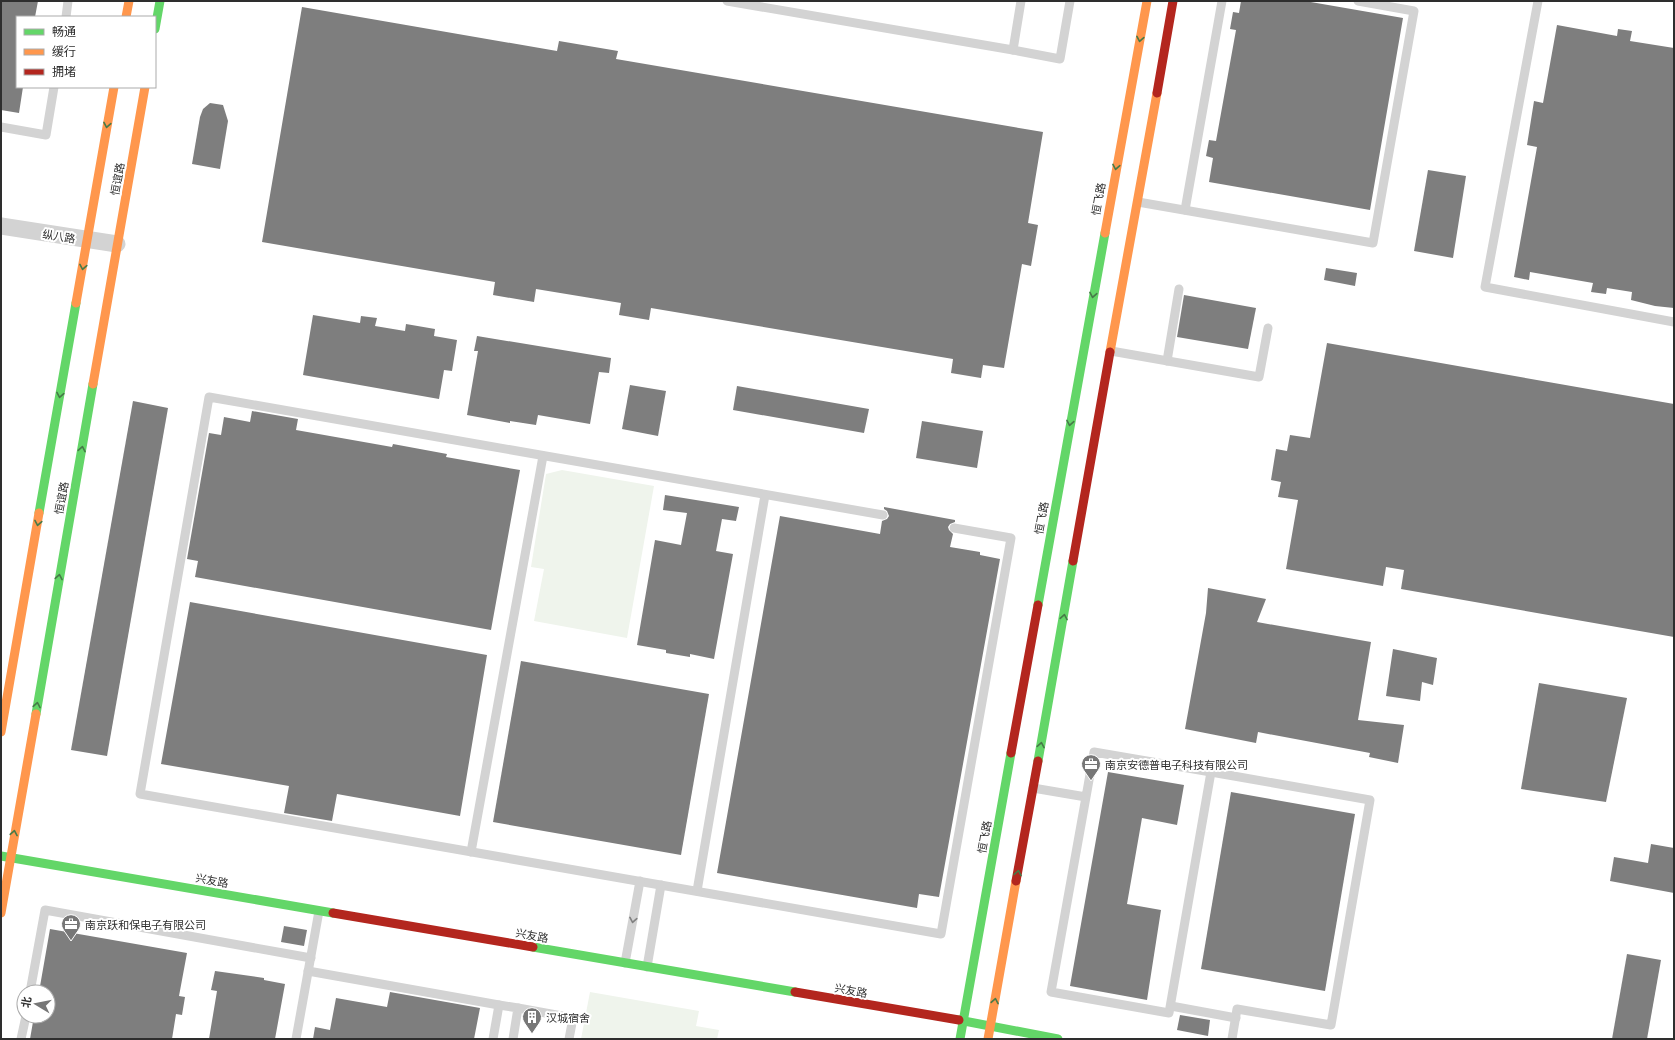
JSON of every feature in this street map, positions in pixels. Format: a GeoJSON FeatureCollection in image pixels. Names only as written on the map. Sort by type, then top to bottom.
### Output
{"type":"FeatureCollection","features":[{"type":"Feature","properties":{"kind":"main road"},"geometry":{"type":"LineString","coordinates":[[126,16],[129,1]]}},
{"type":"Feature","properties":{"kind":"main road"},"geometry":{"type":"LineString","coordinates":[[156,23],[160,1]]}},
{"type":"Feature","properties":{"kind":"main road","name":"恒飞路"},"geometry":{"type":"LineString","coordinates":[[960,1039],[1146,1]]}},
{"type":"Feature","properties":{"kind":"main road"},"geometry":{"type":"LineString","coordinates":[[988,1039],[1173,1]]}},
{"type":"Feature","properties":{"kind":"main road","name":"恒谊路"},"geometry":{"type":"LineString","coordinates":[[1,732],[114,88]]}},
{"type":"Feature","properties":{"kind":"main road","name":"恒谊路"},"geometry":{"type":"LineString","coordinates":[[1,913],[6,857],[145,88]]}},
{"type":"Feature","properties":{"kind":"main road","name":"兴友路"},"geometry":{"type":"LineString","coordinates":[[6,857],[963,1021],[1058,1039]]}},
{"type":"Feature","properties":{"kind":"street","name":"纵八路"},"geometry":{"type":"LineString","coordinates":[[1,226],[117,244]]}},
{"type":"Feature","properties":{"kind":"lane"},"geometry":{"type":"LineString","coordinates":[[66,16],[68,1]]}},
{"type":"Feature","properties":{"kind":"lane"},"geometry":{"type":"LineString","coordinates":[[727,1],[1060,58],[1070,1]]}},
{"type":"Feature","properties":{"kind":"lane"},"geometry":{"type":"LineString","coordinates":[[1013,50],[1021,1]]}},
{"type":"Feature","properties":{"kind":"lane"},"geometry":{"type":"LineString","coordinates":[[1185,210],[1222,1]]}},
{"type":"Feature","properties":{"kind":"lane"},"geometry":{"type":"LineString","coordinates":[[1136,202],[1373,243],[1414,11],[1358,1]]}},
{"type":"Feature","properties":{"kind":"lane"},"geometry":{"type":"LineString","coordinates":[[1538,1],[1485,287],[1674,322]]}},
{"type":"Feature","properties":{"kind":"lane"},"geometry":{"type":"LineString","coordinates":[[1,127],[46,135],[54,88]]}},
{"type":"Feature","properties":{"kind":"lane"},"geometry":{"type":"LineString","coordinates":[[1167,361],[1180,289]]}},
{"type":"Feature","properties":{"kind":"lane"},"geometry":{"type":"LineString","coordinates":[[1111,351],[1259,377],[1268,328]]}},
{"type":"Feature","properties":{"kind":"lane"},"geometry":{"type":"LineString","coordinates":[[883,515],[209,397],[140,794],[941,934],[1011,538],[954,528]]}},
{"type":"Feature","properties":{"kind":"lane"},"geometry":{"type":"LineString","coordinates":[[471,852],[543,456]]}},
{"type":"Feature","properties":{"kind":"lane"},"geometry":{"type":"LineString","coordinates":[[697,891],[765,495]]}},
{"type":"Feature","properties":{"kind":"lane"},"geometry":{"type":"LineString","coordinates":[[1211,772],[1169,1013],[1051,992],[1094,752],[1211,772],[1370,800],[1331,1025],[1237,1009],[1232,1039]]}},
{"type":"Feature","properties":{"kind":"lane"},"geometry":{"type":"LineString","coordinates":[[1033,788],[1086,797]]}},
{"type":"Feature","properties":{"kind":"lane"},"geometry":{"type":"LineString","coordinates":[[625,963],[640,881]]}},
{"type":"Feature","properties":{"kind":"lane"},"geometry":{"type":"LineString","coordinates":[[647,967],[661,885]]}},
{"type":"Feature","properties":{"kind":"lane"},"geometry":{"type":"LineString","coordinates":[[31,984],[45,910],[311,958]]}},
{"type":"Feature","properties":{"kind":"lane"},"geometry":{"type":"LineString","coordinates":[[296,1039],[319,910]]}},
{"type":"Feature","properties":{"kind":"lane"},"geometry":{"type":"LineString","coordinates":[[308,971],[573,1018],[569,1039]]}},
{"type":"Feature","properties":{"kind":"lane"},"geometry":{"type":"LineString","coordinates":[[493,1039],[499,1005]]}},
{"type":"Feature","properties":{"kind":"lane"},"geometry":{"type":"LineString","coordinates":[[1171,1006],[1236,1018]]}},
{"type":"Feature","properties":{"kind":"lane"},"geometry":{"type":"LineString","coordinates":[[513,1039],[518,1008]]}},
{"type":"Feature","properties":{"kind":"lane"},"geometry":{"type":"LineString","coordinates":[[22,1039],[25,1024]]}},
{"type":"Feature","properties":{"kind":"shaded area"},"geometry":{"type":"Polygon","coordinates":[[[562,470],[654,486],[627,638],[534,621],[544,569],[531,567],[546,474],[562,470]]]}},
{"type":"Feature","properties":{"kind":"shaded area"},"geometry":{"type":"Polygon","coordinates":[[[590,992],[699,1011],[696,1026],[719,1030],[717,1039],[581,1039],[590,992]]]}},
{"type":"Feature","properties":{"kind":"building"},"geometry":{"type":"Polygon","coordinates":[[[1,1],[38,1],[35,16],[16,16],[16,88],[23,88],[19,113],[1,110],[1,1]]]}},
{"type":"Feature","properties":{"kind":"building"},"geometry":{"type":"Polygon","coordinates":[[[1241,1],[1305,1],[1403,18],[1370,210],[1209,182],[1213,158],[1206,156],[1209,140],[1216,141],[1236,30],[1230,29],[1233,12],[1239,13],[1241,1]]]}},
{"type":"Feature","properties":{"kind":"building"},"geometry":{"type":"Polygon","coordinates":[[[302,7],[557,51],[559,41],[618,51],[616,59],[1043,132],[1028,223],[1038,225],[1031,266],[1022,264],[1004,368],[983,365],[981,378],[951,373],[953,359],[651,308],[649,320],[619,315],[621,303],[536,289],[534,302],[493,295],[495,282],[262,242],[302,7]]]}},
{"type":"Feature","properties":{"kind":"building"},"geometry":{"type":"Polygon","coordinates":[[[1557,25],[1617,36],[1618,29],[1632,31],[1630,41],[1674,48],[1674,308],[1655,306],[1631,300],[1632,292],[1607,288],[1606,294],[1591,292],[1593,283],[1530,272],[1529,280],[1514,277],[1537,147],[1527,145],[1534,101],[1543,103],[1557,25]]]}},
{"type":"Feature","properties":{"kind":"building"},"geometry":{"type":"Polygon","coordinates":[[[210,103],[223,105],[228,121],[220,169],[192,164],[200,117],[203,109],[210,103]]]}},
{"type":"Feature","properties":{"kind":"building"},"geometry":{"type":"Polygon","coordinates":[[[1428,170],[1466,176],[1453,258],[1414,251],[1428,170]]]}},
{"type":"Feature","properties":{"kind":"building"},"geometry":{"type":"Polygon","coordinates":[[[1326,268],[1357,273],[1355,286],[1324,280],[1326,268]]]}},
{"type":"Feature","properties":{"kind":"building"},"geometry":{"type":"Polygon","coordinates":[[[1184,295],[1256,308],[1248,349],[1177,337],[1184,295]]]}},
{"type":"Feature","properties":{"kind":"building"},"geometry":{"type":"Polygon","coordinates":[[[313,315],[360,323],[361,316],[377,318],[375,326],[405,331],[406,324],[435,329],[434,336],[457,340],[452,371],[444,370],[439,399],[303,375],[313,315]]]}},
{"type":"Feature","properties":{"kind":"building"},"geometry":{"type":"Polygon","coordinates":[[[477,336],[611,358],[609,373],[599,372],[590,424],[538,415],[536,425],[510,421],[510,423],[467,415],[478,351],[474,351],[477,336]]]}},
{"type":"Feature","properties":{"kind":"building"},"geometry":{"type":"Polygon","coordinates":[[[1327,343],[1674,404],[1674,637],[1401,589],[1404,570],[1386,567],[1383,586],[1286,569],[1298,500],[1278,497],[1281,482],[1271,480],[1276,449],[1287,451],[1290,435],[1310,438],[1327,343]]]}},
{"type":"Feature","properties":{"kind":"building"},"geometry":{"type":"Polygon","coordinates":[[[630,385],[666,391],[658,436],[622,429],[630,385]]]}},
{"type":"Feature","properties":{"kind":"building"},"geometry":{"type":"Polygon","coordinates":[[[737,386],[869,409],[864,433],[733,410],[737,386]]]}},
{"type":"Feature","properties":{"kind":"building"},"geometry":{"type":"Polygon","coordinates":[[[133,401],[168,408],[107,756],[71,750],[133,401]]]}},
{"type":"Feature","properties":{"kind":"building"},"geometry":{"type":"Polygon","coordinates":[[[252,411],[298,419],[296,430],[392,447],[393,444],[447,454],[446,457],[520,470],[491,630],[195,577],[198,561],[187,559],[209,433],[221,435],[224,417],[250,422],[252,411]]]}},
{"type":"Feature","properties":{"kind":"building"},"geometry":{"type":"Polygon","coordinates":[[[922,421],[983,431],[977,468],[916,458],[922,421]]]}},
{"type":"Feature","properties":{"kind":"building"},"geometry":{"type":"Polygon","coordinates":[[[665,495],[739,507],[736,521],[722,519],[716,551],[733,554],[714,659],[690,654],[690,657],[666,653],[666,650],[637,645],[655,540],[681,545],[687,513],[663,510],[665,495]]]}},
{"type":"Feature","properties":{"kind":"building"},"geometry":{"type":"Polygon","coordinates":[[[884,507],[955,520],[955,522],[950,524],[948,527],[953,534],[950,547],[980,552],[980,555],[1000,559],[939,897],[919,894],[917,908],[717,873],[780,516],[880,534],[882,521],[887,519],[889,516],[884,507]]]}},
{"type":"Feature","properties":{"kind":"building"},"geometry":{"type":"Polygon","coordinates":[[[1208,588],[1266,599],[1257,622],[1371,642],[1358,720],[1404,725],[1398,763],[1369,757],[1370,753],[1258,732],[1256,743],[1185,729],[1206,613],[1208,588]]]}},
{"type":"Feature","properties":{"kind":"building"},"geometry":{"type":"Polygon","coordinates":[[[190,602],[487,655],[460,816],[337,794],[332,821],[284,813],[289,786],[161,764],[190,602]]]}},
{"type":"Feature","properties":{"kind":"building"},"geometry":{"type":"Polygon","coordinates":[[[1393,649],[1437,658],[1433,685],[1422,682],[1420,701],[1386,696],[1393,649]]]}},
{"type":"Feature","properties":{"kind":"building"},"geometry":{"type":"Polygon","coordinates":[[[521,661],[709,694],[681,855],[493,822],[521,661]]]}},
{"type":"Feature","properties":{"kind":"building"},"geometry":{"type":"Polygon","coordinates":[[[1539,683],[1627,698],[1606,802],[1521,789],[1539,683]]]}},
{"type":"Feature","properties":{"kind":"building"},"geometry":{"type":"Polygon","coordinates":[[[1108,772],[1184,785],[1177,825],[1142,818],[1127,904],[1161,910],[1147,1000],[1070,986],[1108,772]]]}},
{"type":"Feature","properties":{"kind":"building"},"geometry":{"type":"Polygon","coordinates":[[[1231,792],[1355,814],[1325,991],[1201,969],[1231,792]]]}},
{"type":"Feature","properties":{"kind":"building"},"geometry":{"type":"Polygon","coordinates":[[[1651,844],[1674,848],[1674,893],[1610,881],[1614,857],[1648,863],[1651,844]]]}},
{"type":"Feature","properties":{"kind":"building"},"geometry":{"type":"Polygon","coordinates":[[[284,926],[307,930],[304,946],[281,942],[284,926]]]}},
{"type":"Feature","properties":{"kind":"building"},"geometry":{"type":"Polygon","coordinates":[[[50,929],[187,953],[179,996],[185,997],[182,1015],[176,1014],[172,1039],[30,1039],[33,1024],[56,1024],[56,984],[40,984],[50,929]]]}},
{"type":"Feature","properties":{"kind":"building"},"geometry":{"type":"Polygon","coordinates":[[[1627,954],[1661,960],[1647,1039],[1612,1039],[1627,954]]]}},
{"type":"Feature","properties":{"kind":"building"},"geometry":{"type":"Polygon","coordinates":[[[215,971],[264,978],[264,980],[285,984],[275,1039],[209,1039],[217,991],[211,990],[215,971]]]}},
{"type":"Feature","properties":{"kind":"building"},"geometry":{"type":"Polygon","coordinates":[[[390,992],[480,1008],[474,1039],[313,1039],[315,1027],[330,1030],[336,998],[387,1007],[390,992]]]}},
{"type":"Feature","properties":{"kind":"building"},"geometry":{"type":"Polygon","coordinates":[[[1180,1015],[1210,1020],[1208,1036],[1177,1030],[1180,1015]]]}},
{"type":"Feature","properties":{"kind":"traffic: fast"},"geometry":{"type":"LineString","coordinates":[[156,23],[160,1]]}},
{"type":"Feature","properties":{"kind":"traffic: fast"},"geometry":{"type":"LineString","coordinates":[[1038,605],[1105,233]]}},
{"type":"Feature","properties":{"kind":"traffic: fast"},"geometry":{"type":"LineString","coordinates":[[39,513],[76,303]]}},
{"type":"Feature","properties":{"kind":"traffic: fast"},"geometry":{"type":"LineString","coordinates":[[36,714],[93,384]]}},
{"type":"Feature","properties":{"kind":"traffic: fast"},"geometry":{"type":"LineString","coordinates":[[1038,761],[1073,561]]}},
{"type":"Feature","properties":{"kind":"traffic: fast"},"geometry":{"type":"LineString","coordinates":[[960,1039],[1011,753]]}},
{"type":"Feature","properties":{"kind":"traffic: fast"},"geometry":{"type":"LineString","coordinates":[[1,856],[333,913]]}},
{"type":"Feature","properties":{"kind":"traffic: fast"},"geometry":{"type":"LineString","coordinates":[[533,947],[795,992]]}},
{"type":"Feature","properties":{"kind":"traffic: fast"},"geometry":{"type":"LineString","coordinates":[[959,1020],[1058,1039]]}},
{"type":"Feature","properties":{"kind":"traffic: slow"},"geometry":{"type":"LineString","coordinates":[[126,16],[129,1]]}},
{"type":"Feature","properties":{"kind":"traffic: slow"},"geometry":{"type":"LineString","coordinates":[[1105,233],[1147,1]]}},
{"type":"Feature","properties":{"kind":"traffic: slow"},"geometry":{"type":"LineString","coordinates":[[76,303],[114,88]]}},
{"type":"Feature","properties":{"kind":"traffic: slow"},"geometry":{"type":"LineString","coordinates":[[93,384],[145,88]]}},
{"type":"Feature","properties":{"kind":"traffic: slow"},"geometry":{"type":"LineString","coordinates":[[1110,352],[1157,93]]}},
{"type":"Feature","properties":{"kind":"traffic: slow"},"geometry":{"type":"LineString","coordinates":[[1,732],[39,513]]}},
{"type":"Feature","properties":{"kind":"traffic: slow"},"geometry":{"type":"LineString","coordinates":[[1,913],[36,714]]}},
{"type":"Feature","properties":{"kind":"traffic: slow"},"geometry":{"type":"LineString","coordinates":[[988,1039],[1016,881]]}},
{"type":"Feature","properties":{"kind":"traffic: jam"},"geometry":{"type":"LineString","coordinates":[[1157,93],[1173,1]]}},
{"type":"Feature","properties":{"kind":"traffic: jam"},"geometry":{"type":"LineString","coordinates":[[1073,561],[1110,352]]}},
{"type":"Feature","properties":{"kind":"traffic: jam"},"geometry":{"type":"LineString","coordinates":[[1011,753],[1038,605]]}},
{"type":"Feature","properties":{"kind":"traffic: jam"},"geometry":{"type":"LineString","coordinates":[[1016,881],[1038,761]]}},
{"type":"Feature","properties":{"kind":"traffic: jam"},"geometry":{"type":"LineString","coordinates":[[333,913],[533,947]]}},
{"type":"Feature","properties":{"kind":"traffic: jam"},"geometry":{"type":"LineString","coordinates":[[795,992],[959,1020]]}},
{"type":"Feature","properties":{"kind":"place","name":"南京安德普电子科技有限公司"},"geometry":{"type":"Point","coordinates":[1091,781]}},
{"type":"Feature","properties":{"kind":"place","name":"南京跃和保电子有限公司"},"geometry":{"type":"Point","coordinates":[71,941]}},
{"type":"Feature","properties":{"kind":"place","name":"汉城宿舍"},"geometry":{"type":"Point","coordinates":[532,1034]}}]}
